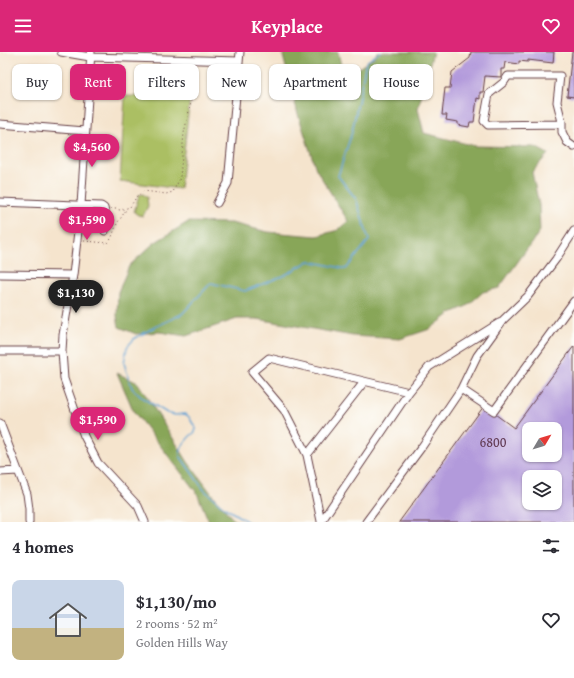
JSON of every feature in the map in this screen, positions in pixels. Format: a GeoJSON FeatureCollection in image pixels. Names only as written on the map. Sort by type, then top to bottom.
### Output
{"type":"FeatureCollection","features":[{"type":"Feature","properties":{"kind":"street"},"geometry":{"type":"LineString","coordinates":[[61,52],[192,60],[239,61]]}},
{"type":"Feature","properties":{"kind":"street"},"geometry":{"type":"LineString","coordinates":[[217,203],[228,183],[240,52]]}},
{"type":"Feature","properties":{"kind":"street"},"geometry":{"type":"LineString","coordinates":[[90,54],[81,205],[73,275],[63,335],[62,351],[64,379],[84,436],[98,463],[138,506],[144,522]]}},
{"type":"Feature","properties":{"kind":"street"},"geometry":{"type":"LineString","coordinates":[[562,124],[488,125],[484,122],[489,94],[504,82],[508,76],[560,76],[557,102],[562,124],[562,132],[565,139],[574,147]]}},
{"type":"Feature","properties":{"kind":"street"},"geometry":{"type":"LineString","coordinates":[[0,124],[85,131]]}},
{"type":"Feature","properties":{"kind":"street"},"geometry":{"type":"LineString","coordinates":[[0,202],[101,206],[104,209],[105,231]]}},
{"type":"Feature","properties":{"kind":"street"},"geometry":{"type":"LineString","coordinates":[[366,522],[421,448],[461,389],[477,356],[503,320],[528,296],[556,259],[574,231]]}},
{"type":"Feature","properties":{"kind":"street"},"geometry":{"type":"LineString","coordinates":[[0,274],[73,275]]}},
{"type":"Feature","properties":{"kind":"street"},"geometry":{"type":"LineString","coordinates":[[461,389],[494,411],[574,301]]}},
{"type":"Feature","properties":{"kind":"street"},"geometry":{"type":"LineString","coordinates":[[321,522],[409,392],[428,367],[503,320]]}},
{"type":"Feature","properties":{"kind":"street"},"geometry":{"type":"LineString","coordinates":[[0,351],[62,351]]}},
{"type":"Feature","properties":{"kind":"street"},"geometry":{"type":"LineString","coordinates":[[321,522],[307,455],[284,410],[252,372],[268,358],[409,392]]}},
{"type":"Feature","properties":{"kind":"street"},"geometry":{"type":"LineString","coordinates":[[307,455],[364,382]]}},
{"type":"Feature","properties":{"kind":"street"},"geometry":{"type":"LineString","coordinates":[[0,423],[27,494],[29,522]]}},
{"type":"Feature","properties":{"kind":"street"},"geometry":{"type":"LineString","coordinates":[[0,472],[18,471]]}},
{"type":"Feature","properties":{"kind":"path"},"geometry":{"type":"LineString","coordinates":[[104,209],[110,208],[120,210],[130,207],[137,196],[144,191],[166,194],[173,192],[177,186],[180,178],[184,133],[190,111],[192,60]]}},
{"type":"Feature","properties":{"kind":"green space"},"geometry":{"type":"Polygon","coordinates":[[[284,52],[338,52],[341,64],[285,64],[283,56],[284,52]]]}},
{"type":"Feature","properties":{"kind":"green space"},"geometry":{"type":"Polygon","coordinates":[[[377,52],[433,52],[430,64],[369,64],[369,100],[420,100],[418,109],[424,133],[475,146],[535,147],[548,154],[532,172],[539,205],[540,231],[499,288],[483,292],[467,306],[451,313],[430,329],[400,339],[353,336],[257,319],[237,319],[186,336],[159,332],[136,334],[119,327],[117,316],[118,292],[129,266],[154,243],[188,222],[231,223],[268,232],[317,236],[338,230],[348,221],[316,169],[294,100],[361,100],[361,66],[375,57],[377,52]]]}},
{"type":"Feature","properties":{"kind":"green space"},"geometry":{"type":"Polygon","coordinates":[[[126,96],[134,96],[134,100],[190,100],[180,189],[120,181],[126,96]]]}},
{"type":"Feature","properties":{"kind":"green space"},"geometry":{"type":"Polygon","coordinates":[[[143,194],[147,197],[148,206],[143,216],[134,212],[139,195],[143,194]]]}},
{"type":"Feature","properties":{"kind":"green space"},"geometry":{"type":"Polygon","coordinates":[[[117,373],[138,383],[188,462],[214,497],[232,518],[238,522],[209,522],[197,493],[134,412],[117,373]]]}},
{"type":"Feature","properties":{"kind":"building"},"geometry":{"type":"Polygon","coordinates":[[[471,52],[554,52],[553,63],[528,60],[528,62],[519,61],[519,64],[505,62],[504,69],[501,69],[501,77],[485,76],[483,92],[480,92],[480,99],[477,98],[474,122],[470,122],[469,127],[458,125],[458,122],[446,120],[447,115],[442,115],[445,88],[450,88],[452,72],[470,58],[471,52]]]}},
{"type":"Feature","properties":{"kind":"building"},"geometry":{"type":"Polygon","coordinates":[[[572,52],[574,52],[574,97],[567,96],[572,52]]]}},
{"type":"Feature","properties":{"kind":"building"},"geometry":{"type":"Polygon","coordinates":[[[574,346],[574,522],[399,522],[484,406],[514,428],[574,346]]]}},
{"type":"Feature","properties":{"kind":"waterway"},"geometry":{"type":"LineString","coordinates":[[248,522],[225,508],[204,490],[180,456],[183,445],[196,429],[189,417],[185,414],[174,415],[167,413],[141,397],[132,388],[124,363],[127,347],[134,339],[182,314],[211,283],[245,291],[285,275],[309,261],[346,269],[369,240],[356,199],[338,176],[352,132],[366,62],[380,52]]}}]}
